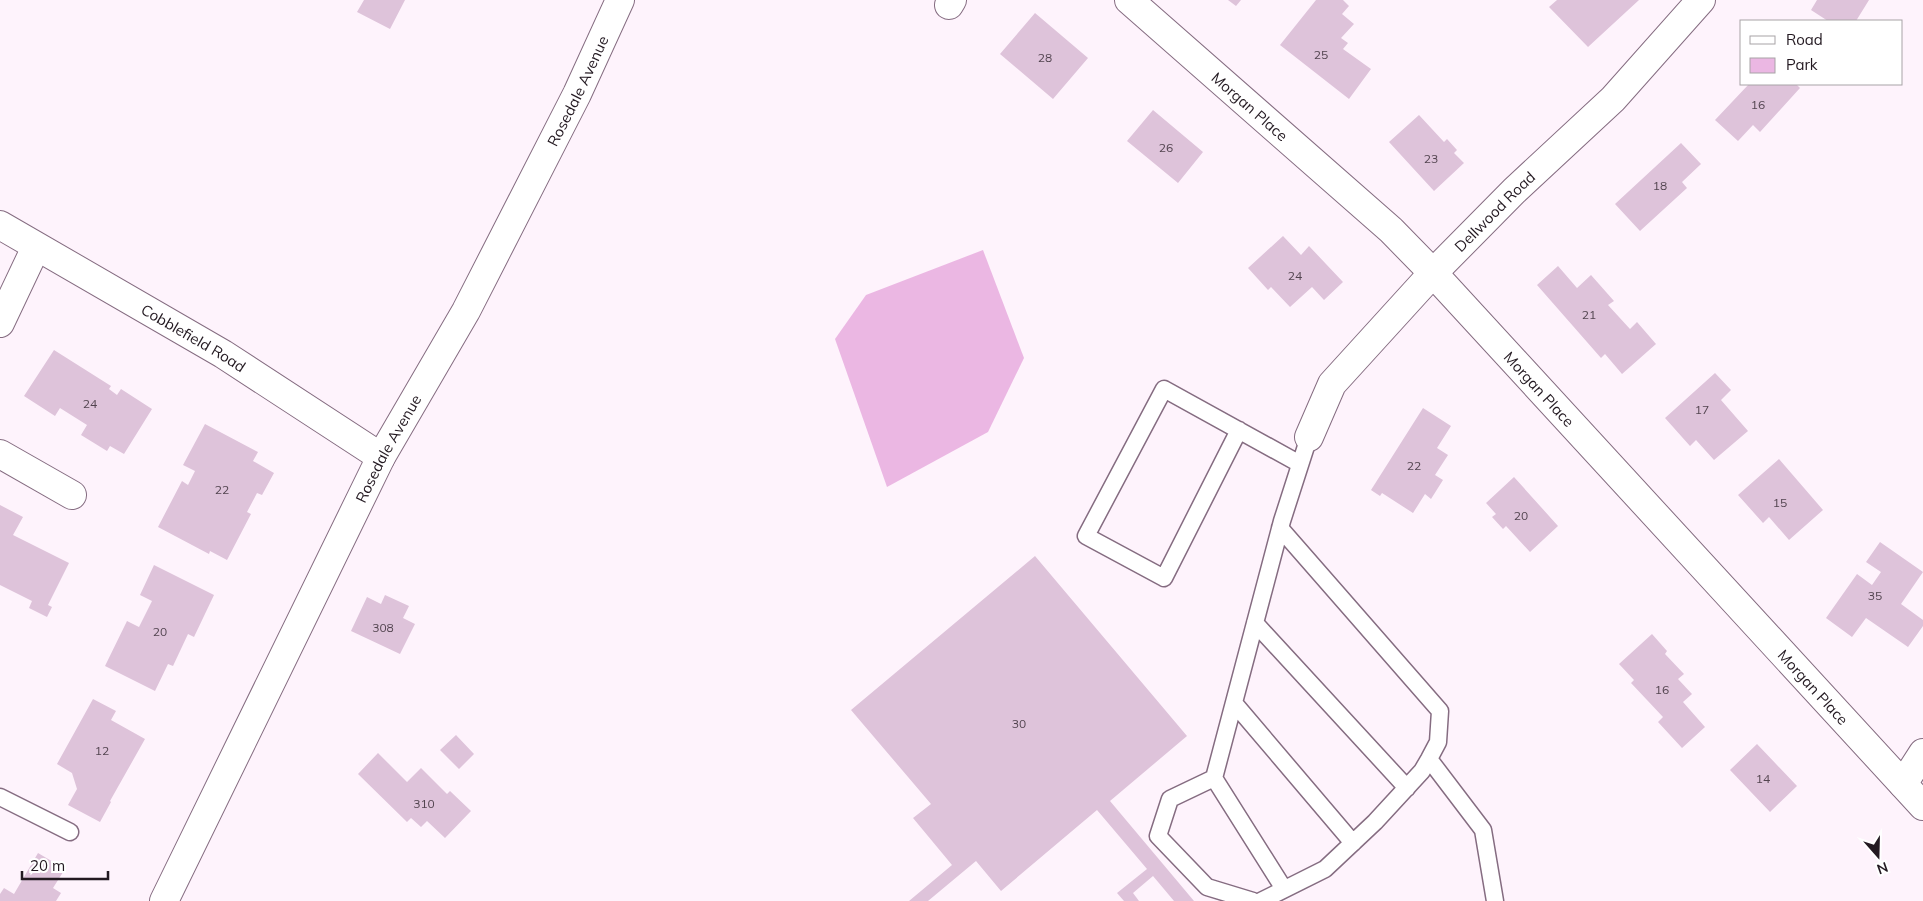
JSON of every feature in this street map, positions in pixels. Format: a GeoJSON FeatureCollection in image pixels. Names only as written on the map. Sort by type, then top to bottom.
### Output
{"type":"FeatureCollection","features":[{"type":"Feature","properties":{"kind":"street","name":"Rosedale Avenue"},"geometry":{"type":"LineString","coordinates":[[164,901],[381,457],[466,311],[577,94],[620,0]]}},
{"type":"Feature","properties":{"kind":"street","name":"Morgan Place"},"geometry":{"type":"LineString","coordinates":[[1129,0],[1391,230],[1434,274],[1923,806]]}},
{"type":"Feature","properties":{"kind":"street","name":"Dellwood Road"},"geometry":{"type":"LineString","coordinates":[[1309,437],[1332,384],[1514,191],[1613,99],[1701,0]]}},
{"type":"Feature","properties":{"kind":"street","name":"Cobblefield Road"},"geometry":{"type":"LineString","coordinates":[[0,225],[223,354],[381,457]]}},
{"type":"Feature","properties":{"kind":"street"},"geometry":{"type":"LineString","coordinates":[[0,323],[36,247]]}},
{"type":"Feature","properties":{"kind":"street"},"geometry":{"type":"LineString","coordinates":[[0,454],[72,495]]}},
{"type":"Feature","properties":{"kind":"street"},"geometry":{"type":"LineString","coordinates":[[1903,784],[1923,753]]}},
{"type":"Feature","properties":{"kind":"lane"},"geometry":{"type":"LineString","coordinates":[[1239,430],[1164,578],[1086,536],[1164,388],[1300,464]]}},
{"type":"Feature","properties":{"kind":"lane"},"geometry":{"type":"LineString","coordinates":[[1284,889],[1214,778],[1280,528],[1309,437]]}},
{"type":"Feature","properties":{"kind":"lane"},"geometry":{"type":"LineString","coordinates":[[1262,901],[1325,869],[1375,822],[1407,788],[1422,771],[1438,742],[1440,711],[1280,528]]}},
{"type":"Feature","properties":{"kind":"lane"},"geometry":{"type":"LineString","coordinates":[[1255,623],[1407,788]]}},
{"type":"Feature","properties":{"kind":"lane"},"geometry":{"type":"LineString","coordinates":[[1234,703],[1352,843]]}},
{"type":"Feature","properties":{"kind":"lane"},"geometry":{"type":"LineString","coordinates":[[1429,759],[1483,830],[1495,901]]}},
{"type":"Feature","properties":{"kind":"lane"},"geometry":{"type":"LineString","coordinates":[[1214,778],[1170,799],[1158,836],[1207,887],[1253,901]]}},
{"type":"Feature","properties":{"kind":"lane"},"geometry":{"type":"LineString","coordinates":[[0,798],[70,832]]}},
{"type":"Feature","properties":{"kind":"green space"},"geometry":{"type":"Polygon","coordinates":[[[983,250],[1024,358],[988,432],[887,487],[835,339],[866,295],[983,250]]]}},
{"type":"Feature","properties":{"kind":"building"},"geometry":{"type":"Polygon","coordinates":[[[364,0],[405,0],[390,29],[357,12],[364,0]]]}},
{"type":"Feature","properties":{"kind":"building"},"geometry":{"type":"Polygon","coordinates":[[[1228,0],[1241,0],[1236,6],[1228,0]]]}},
{"type":"Feature","properties":{"kind":"building"},"geometry":{"type":"Polygon","coordinates":[[[1316,0],[1343,0],[1349,6],[1342,14],[1354,24],[1341,38],[1348,43],[1343,49],[1371,69],[1349,99],[1280,45],[1316,0]]]}},
{"type":"Feature","properties":{"kind":"building"},"geometry":{"type":"Polygon","coordinates":[[[1557,0],[1639,0],[1588,47],[1549,7],[1557,0]]]}},
{"type":"Feature","properties":{"kind":"building"},"geometry":{"type":"Polygon","coordinates":[[[1817,0],[1869,0],[1857,20],[1826,20],[1811,10],[1817,0]]]}},
{"type":"Feature","properties":{"kind":"building"},"geometry":{"type":"Polygon","coordinates":[[[1035,13],[1088,58],[1053,99],[1000,54],[1035,13]]]}},
{"type":"Feature","properties":{"kind":"building"},"geometry":{"type":"Polygon","coordinates":[[[1748,85],[1797,85],[1800,88],[1760,132],[1753,125],[1738,141],[1715,120],[1748,85]]]}},
{"type":"Feature","properties":{"kind":"building"},"geometry":{"type":"Polygon","coordinates":[[[1153,110],[1203,152],[1178,183],[1127,141],[1153,110]]]}},
{"type":"Feature","properties":{"kind":"building"},"geometry":{"type":"Polygon","coordinates":[[[1419,115],[1444,142],[1447,139],[1457,150],[1454,153],[1464,163],[1434,191],[1389,142],[1419,115]]]}},
{"type":"Feature","properties":{"kind":"building"},"geometry":{"type":"Polygon","coordinates":[[[1681,143],[1701,164],[1682,182],[1687,188],[1640,231],[1615,204],[1681,143]]]}},
{"type":"Feature","properties":{"kind":"building"},"geometry":{"type":"Polygon","coordinates":[[[1283,236],[1301,255],[1309,246],[1343,282],[1324,300],[1312,287],[1290,307],[1271,287],[1268,290],[1248,268],[1283,236]]]}},
{"type":"Feature","properties":{"kind":"building"},"geometry":{"type":"Polygon","coordinates":[[[1558,266],[1577,288],[1591,275],[1614,301],[1608,305],[1630,329],[1637,322],[1656,344],[1622,374],[1605,354],[1601,358],[1537,285],[1558,266]]]}},
{"type":"Feature","properties":{"kind":"building"},"geometry":{"type":"Polygon","coordinates":[[[54,350],[111,386],[109,389],[117,395],[121,389],[152,409],[124,454],[110,446],[107,451],[81,435],[87,425],[60,408],[55,416],[24,396],[54,350]]]}},
{"type":"Feature","properties":{"kind":"building"},"geometry":{"type":"Polygon","coordinates":[[[1715,373],[1731,390],[1721,400],[1748,431],[1714,460],[1696,440],[1690,446],[1665,418],[1715,373]]]}},
{"type":"Feature","properties":{"kind":"building"},"geometry":{"type":"Polygon","coordinates":[[[1423,408],[1451,426],[1437,448],[1448,455],[1435,475],[1443,480],[1431,499],[1425,494],[1413,513],[1382,493],[1380,496],[1371,490],[1423,408]]]}},
{"type":"Feature","properties":{"kind":"building"},"geometry":{"type":"Polygon","coordinates":[[[205,424],[258,452],[253,461],[274,473],[262,495],[257,493],[247,512],[251,514],[227,560],[210,551],[209,554],[158,527],[182,481],[188,485],[195,471],[183,465],[205,424]]]}},
{"type":"Feature","properties":{"kind":"building"},"geometry":{"type":"Polygon","coordinates":[[[1779,459],[1823,510],[1789,540],[1769,517],[1763,523],[1738,495],[1779,459]]]}},
{"type":"Feature","properties":{"kind":"building"},"geometry":{"type":"Polygon","coordinates":[[[1514,477],[1558,526],[1530,552],[1506,526],[1503,529],[1492,517],[1496,514],[1486,503],[1514,477]]]}},
{"type":"Feature","properties":{"kind":"building"},"geometry":{"type":"Polygon","coordinates":[[[0,505],[23,517],[13,535],[69,563],[48,605],[52,607],[47,617],[29,608],[32,601],[0,585],[0,505]]]}},
{"type":"Feature","properties":{"kind":"building"},"geometry":{"type":"Polygon","coordinates":[[[1880,542],[1923,572],[1901,604],[1923,620],[1923,626],[1908,647],[1866,618],[1852,637],[1826,618],[1857,574],[1872,585],[1881,572],[1866,562],[1880,542]]]}},
{"type":"Feature","properties":{"kind":"building"},"geometry":{"type":"Polygon","coordinates":[[[1035,556],[1187,736],[1110,801],[1194,901],[1174,901],[1153,876],[1133,893],[1139,901],[1124,901],[1117,893],[1147,869],[1097,810],[1001,891],[976,861],[928,901],[909,901],[952,865],[913,818],[931,804],[851,710],[1035,556]]]}},
{"type":"Feature","properties":{"kind":"building"},"geometry":{"type":"Polygon","coordinates":[[[154,565],[214,595],[194,637],[188,634],[173,666],[168,664],[155,691],[105,666],[127,621],[139,627],[152,601],[140,595],[154,565]]]}},
{"type":"Feature","properties":{"kind":"building"},"geometry":{"type":"Polygon","coordinates":[[[385,595],[409,606],[403,618],[415,624],[400,654],[351,631],[367,597],[381,604],[385,595]]]}},
{"type":"Feature","properties":{"kind":"building"},"geometry":{"type":"Polygon","coordinates":[[[1652,634],[1667,651],[1665,654],[1684,674],[1678,679],[1692,694],[1683,702],[1705,727],[1682,748],[1658,722],[1663,717],[1631,683],[1634,680],[1619,664],[1652,634]]]}},
{"type":"Feature","properties":{"kind":"building"},"geometry":{"type":"Polygon","coordinates":[[[93,699],[116,711],[111,720],[145,739],[100,822],[68,805],[77,789],[72,773],[57,764],[93,699]]]}},
{"type":"Feature","properties":{"kind":"building"},"geometry":{"type":"Polygon","coordinates":[[[456,735],[474,754],[459,769],[440,750],[456,735]]]}},
{"type":"Feature","properties":{"kind":"building"},"geometry":{"type":"Polygon","coordinates":[[[1757,744],[1797,786],[1770,812],[1730,770],[1757,744]]]}},
{"type":"Feature","properties":{"kind":"building"},"geometry":{"type":"Polygon","coordinates":[[[378,753],[407,782],[421,768],[447,794],[450,791],[471,811],[445,838],[427,821],[421,827],[411,818],[407,822],[358,774],[378,753]]]}},
{"type":"Feature","properties":{"kind":"building"},"geometry":{"type":"Polygon","coordinates":[[[38,853],[65,869],[53,888],[61,893],[56,901],[0,901],[0,894],[4,888],[14,894],[38,853]]]}}]}
